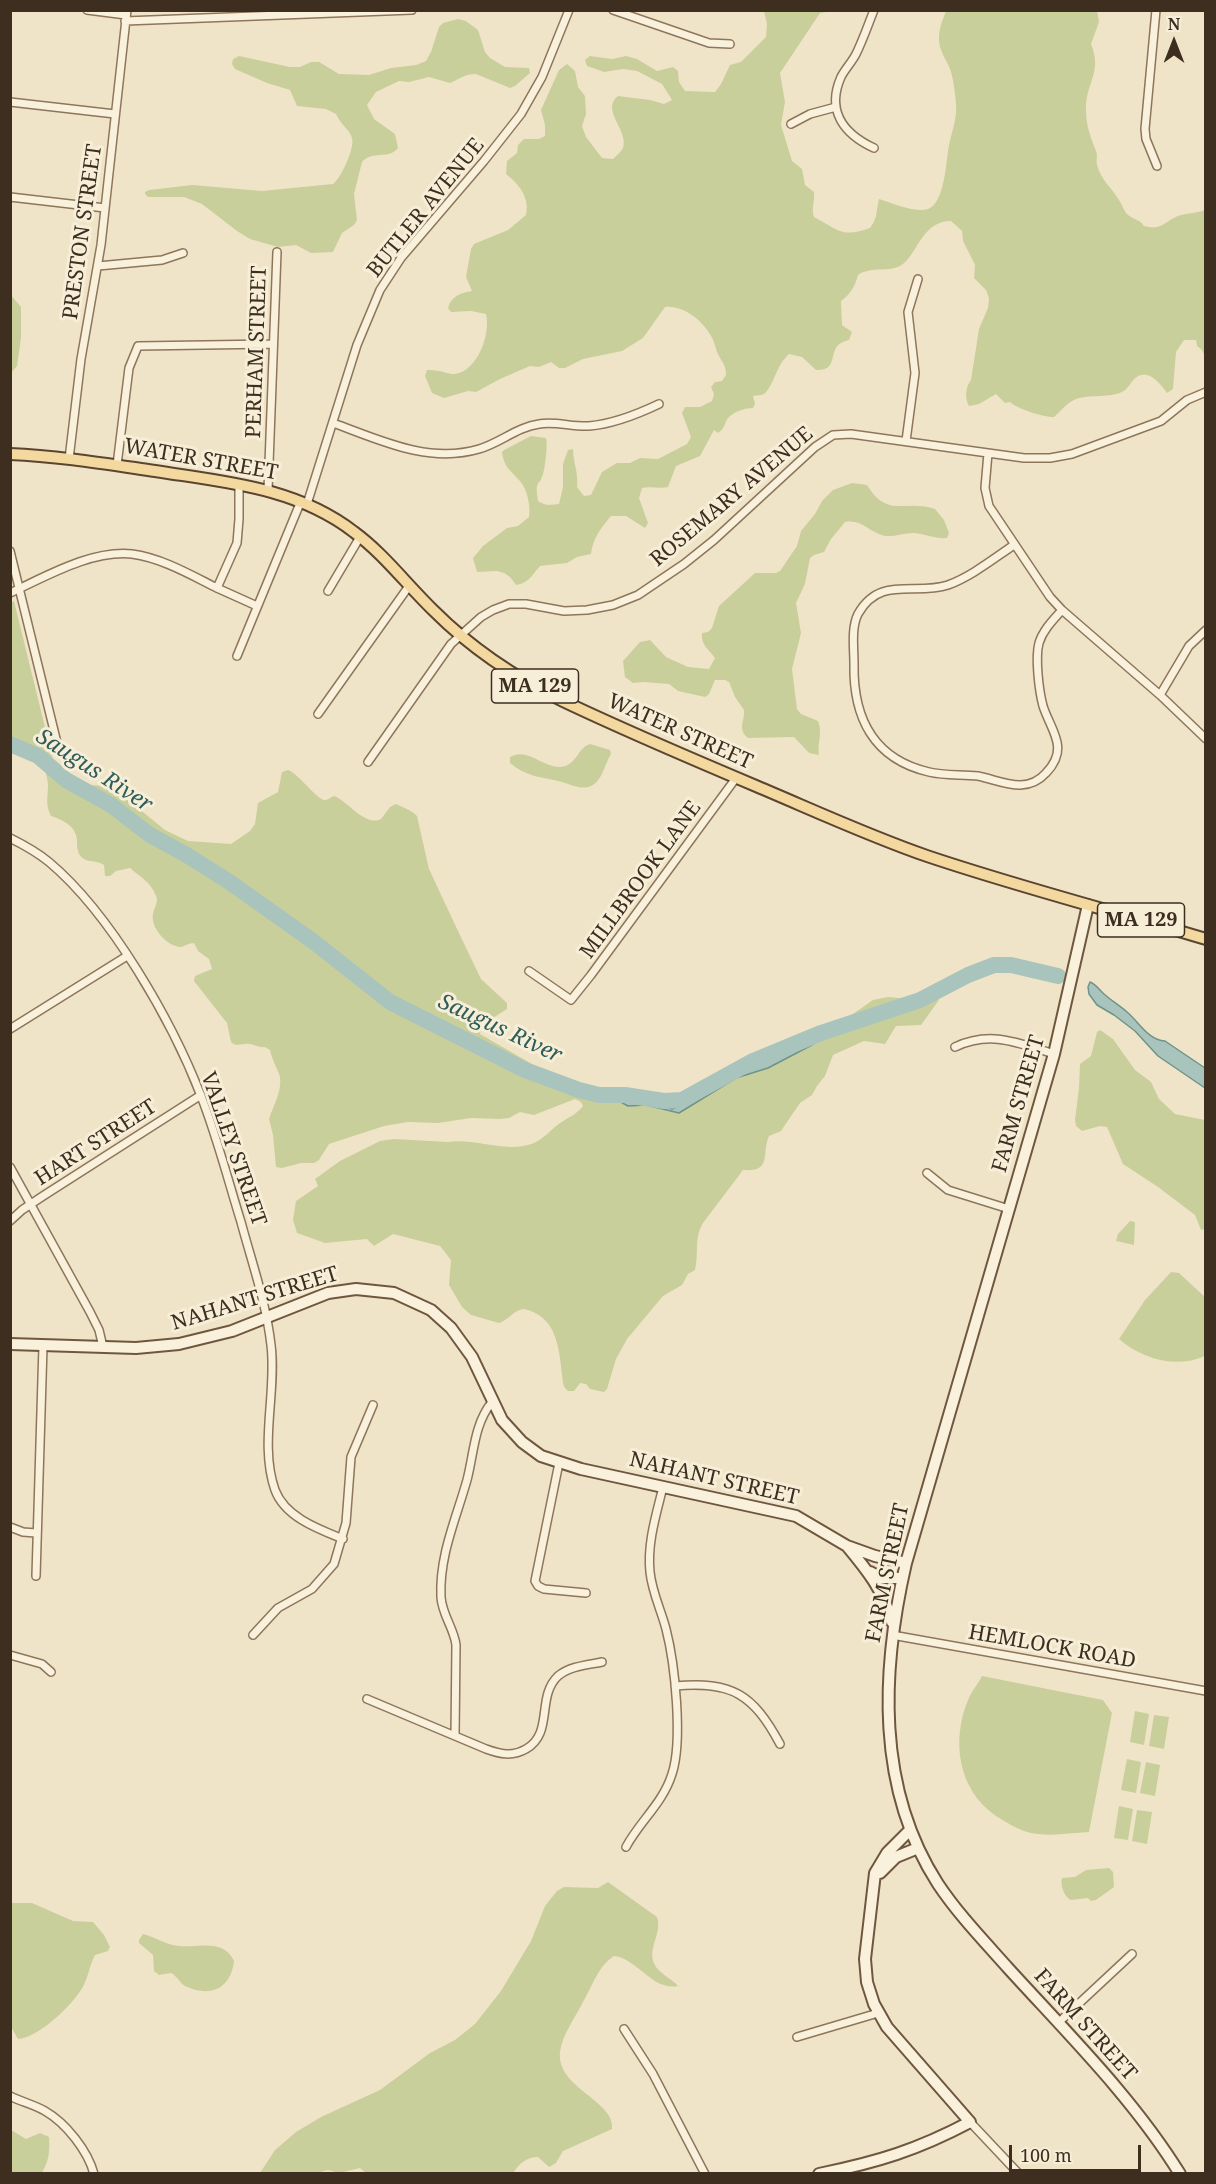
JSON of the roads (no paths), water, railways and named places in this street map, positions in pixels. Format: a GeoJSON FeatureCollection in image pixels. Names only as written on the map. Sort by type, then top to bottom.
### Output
{"type":"FeatureCollection","features":[{"type":"Feature","properties":{"kind":"main road","name":"WATER STREET"},"geometry":{"type":"LineString","coordinates":[[10,454],[117,465],[239,484],[268,490],[304,502],[335,519],[360,537],[460,634],[512,672],[552,695],[736,778],[905,848],[1206,939]]}},
{"type":"Feature","properties":{"kind":"main road","name":"FARM STREET"},"geometry":{"type":"LineString","coordinates":[[1088,905],[1054,1054],[902,1578],[893,1631],[888,1699],[889,1737],[895,1778],[910,1830],[939,1885],[965,1919],[1139,2116],[1180,2174]]}},
{"type":"Feature","properties":{"kind":"main road","name":"NAHANT STREET"},"geometry":{"type":"LineString","coordinates":[[10,1344],[144,1348],[179,1344],[214,1336],[267,1318],[315,1297],[342,1291],[382,1291],[405,1297],[431,1310],[460,1338],[472,1357],[502,1420],[522,1442],[541,1456],[559,1463],[796,1516],[847,1546],[875,1556],[906,1563]]}},
{"type":"Feature","properties":{"kind":"main road","name":"NAHANT STREET"},"geometry":{"type":"LineString","coordinates":[[847,1546],[869,1572],[886,1603],[893,1631]]}},
{"type":"Feature","properties":{"kind":"main road"},"geometry":{"type":"LineString","coordinates":[[869,1572],[881,1578],[902,1578]]}},
{"type":"Feature","properties":{"kind":"main road"},"geometry":{"type":"LineString","coordinates":[[819,2174],[866,2164],[905,2152],[937,2140],[970,2122],[897,2041],[878,2013],[869,1989],[866,1966],[876,1870],[898,1840],[910,1830]]}},
{"type":"Feature","properties":{"kind":"main road"},"geometry":{"type":"LineString","coordinates":[[874,1883],[890,1862],[903,1853],[918,1848]]}},
{"type":"Feature","properties":{"kind":"street"},"geometry":{"type":"LineString","coordinates":[[87,10],[126,16],[412,10]]}},
{"type":"Feature","properties":{"kind":"street","name":"BUTLER AVENUE"},"geometry":{"type":"LineString","coordinates":[[237,656],[304,502],[333,423],[357,345],[380,290],[400,258],[484,161],[520,114],[542,77],[569,10]]}},
{"type":"Feature","properties":{"kind":"street"},"geometry":{"type":"LineString","coordinates":[[613,10],[709,43],[730,44]]}},
{"type":"Feature","properties":{"kind":"street"},"geometry":{"type":"LineString","coordinates":[[874,10],[855,56],[841,77],[836,107],[848,132],[874,148]]}},
{"type":"Feature","properties":{"kind":"street"},"geometry":{"type":"LineString","coordinates":[[1156,10],[1145,129],[1146,139],[1157,166]]}},
{"type":"Feature","properties":{"kind":"street","name":"PRESTON STREET"},"geometry":{"type":"LineString","coordinates":[[69,459],[81,359],[98,266],[126,16]]}},
{"type":"Feature","properties":{"kind":"street"},"geometry":{"type":"LineString","coordinates":[[10,102],[116,114]]}},
{"type":"Feature","properties":{"kind":"street"},"geometry":{"type":"LineString","coordinates":[[791,124],[810,114],[836,107]]}},
{"type":"Feature","properties":{"kind":"street"},"geometry":{"type":"LineString","coordinates":[[10,196],[105,208]]}},
{"type":"Feature","properties":{"kind":"street","name":"PERHAM STREET"},"geometry":{"type":"LineString","coordinates":[[268,490],[272,344],[278,252]]}},
{"type":"Feature","properties":{"kind":"street"},"geometry":{"type":"LineString","coordinates":[[98,266],[162,261],[183,253]]}},
{"type":"Feature","properties":{"kind":"street"},"geometry":{"type":"LineString","coordinates":[[906,441],[915,366],[908,318],[918,279]]}},
{"type":"Feature","properties":{"kind":"street"},"geometry":{"type":"LineString","coordinates":[[117,465],[129,366],[135,350],[141,345],[272,344]]}},
{"type":"Feature","properties":{"kind":"street","name":"ROSEMARY AVENUE"},"geometry":{"type":"LineString","coordinates":[[368,762],[447,649],[460,634],[493,610],[508,604],[526,604],[554,610],[575,611],[599,609],[626,601],[684,564],[742,516],[826,438],[839,434],[851,434],[1038,459],[1072,454],[1156,423],[1187,400],[1206,392]]}},
{"type":"Feature","properties":{"kind":"street"},"geometry":{"type":"LineString","coordinates":[[333,423],[404,449],[431,454],[454,454],[480,449],[536,424],[591,426],[627,417],[659,404]]}},
{"type":"Feature","properties":{"kind":"street"},"geometry":{"type":"LineString","coordinates":[[988,453],[985,488],[987,501],[1014,545],[1062,610],[1160,695],[1206,739]]}},
{"type":"Feature","properties":{"kind":"street"},"geometry":{"type":"LineString","coordinates":[[217,588],[237,543],[239,484]]}},
{"type":"Feature","properties":{"kind":"street"},"geometry":{"type":"LineString","coordinates":[[328,591],[360,537]]}},
{"type":"Feature","properties":{"kind":"street"},"geometry":{"type":"LineString","coordinates":[[1014,545],[973,572],[945,585],[928,589],[893,588],[884,591],[872,599],[859,613],[855,627],[854,689],[860,716],[873,738],[898,760],[929,772],[976,776],[1015,785],[1038,780],[1053,764],[1058,747],[1056,736],[1042,702],[1038,648],[1045,631],[1062,610]]}},
{"type":"Feature","properties":{"kind":"street"},"geometry":{"type":"LineString","coordinates":[[10,551],[59,751]]}},
{"type":"Feature","properties":{"kind":"street"},"geometry":{"type":"LineString","coordinates":[[10,593],[82,562],[121,554],[150,558],[177,568],[257,606]]}},
{"type":"Feature","properties":{"kind":"street"},"geometry":{"type":"LineString","coordinates":[[318,714],[410,586]]}},
{"type":"Feature","properties":{"kind":"street"},"geometry":{"type":"LineString","coordinates":[[1160,695],[1189,646],[1206,630]]}},
{"type":"Feature","properties":{"kind":"street","name":"MILLBROOK LANE"},"geometry":{"type":"LineString","coordinates":[[529,971],[571,1000],[736,778]]}},
{"type":"Feature","properties":{"kind":"street","name":"VALLEY STREET"},"geometry":{"type":"LineString","coordinates":[[10,838],[48,861],[88,903],[127,956],[169,1028],[201,1095],[257,1276],[267,1318],[272,1357],[269,1452],[275,1491],[284,1505],[301,1519],[343,1539]]}},
{"type":"Feature","properties":{"kind":"street"},"geometry":{"type":"LineString","coordinates":[[10,1029],[127,956]]}},
{"type":"Feature","properties":{"kind":"street"},"geometry":{"type":"LineString","coordinates":[[955,1047],[969,1040],[991,1038],[1009,1040],[1054,1054]]}},
{"type":"Feature","properties":{"kind":"street","name":"HART STREET"},"geometry":{"type":"LineString","coordinates":[[10,1221],[31,1204],[201,1095]]}},
{"type":"Feature","properties":{"kind":"street"},"geometry":{"type":"LineString","coordinates":[[10,1167],[90,1312],[99,1330],[103,1347]]}},
{"type":"Feature","properties":{"kind":"street"},"geometry":{"type":"LineString","coordinates":[[927,1173],[948,1190],[1009,1209]]}},
{"type":"Feature","properties":{"kind":"street"},"geometry":{"type":"LineString","coordinates":[[36,1576],[43,1346]]}},
{"type":"Feature","properties":{"kind":"street"},"geometry":{"type":"LineString","coordinates":[[455,1736],[456,1645],[454,1635],[442,1610],[441,1574],[451,1528],[470,1469],[479,1425],[483,1414],[492,1402]]}},
{"type":"Feature","properties":{"kind":"street"},"geometry":{"type":"LineString","coordinates":[[253,1635],[278,1608],[304,1595],[321,1581],[334,1564],[343,1539],[347,1517],[351,1457],[373,1405]]}},
{"type":"Feature","properties":{"kind":"street"},"geometry":{"type":"LineString","coordinates":[[559,1463],[535,1580],[538,1587],[544,1589],[586,1593]]}},
{"type":"Feature","properties":{"kind":"street"},"geometry":{"type":"LineString","coordinates":[[626,1847],[638,1827],[663,1796],[672,1777],[676,1750],[675,1686],[669,1641],[652,1586],[650,1565],[650,1544],[663,1487]]}},
{"type":"Feature","properties":{"kind":"street"},"geometry":{"type":"LineString","coordinates":[[10,1527],[23,1532],[36,1533]]}},
{"type":"Feature","properties":{"kind":"street","name":"HEMLOCK ROAD"},"geometry":{"type":"LineString","coordinates":[[893,1631],[1206,1691]]}},
{"type":"Feature","properties":{"kind":"street"},"geometry":{"type":"LineString","coordinates":[[10,1655],[42,1664],[51,1672]]}},
{"type":"Feature","properties":{"kind":"street"},"geometry":{"type":"LineString","coordinates":[[367,1699],[501,1754],[512,1754],[536,1742],[543,1729],[548,1692],[555,1679],[573,1668],[602,1662]]}},
{"type":"Feature","properties":{"kind":"street"},"geometry":{"type":"LineString","coordinates":[[675,1686],[718,1686],[744,1697],[764,1716],[780,1744]]}},
{"type":"Feature","properties":{"kind":"street"},"geometry":{"type":"LineString","coordinates":[[1058,2023],[1132,1954]]}},
{"type":"Feature","properties":{"kind":"street"},"geometry":{"type":"LineString","coordinates":[[797,2037],[878,2013]]}},
{"type":"Feature","properties":{"kind":"street"},"geometry":{"type":"LineString","coordinates":[[624,2029],[649,2067],[705,2174]]}},
{"type":"Feature","properties":{"kind":"street"},"geometry":{"type":"LineString","coordinates":[[10,2096],[47,2112],[60,2122],[83,2150],[94,2174]]}},
{"type":"Feature","properties":{"kind":"street"},"geometry":{"type":"LineString","coordinates":[[970,2122],[1019,2174]]}},
{"type":"Feature","properties":{"kind":"water"},"geometry":{"type":"Polygon","coordinates":[[[1090,982],[1127,1012],[1149,1034],[1165,1041],[1205,1068],[1205,1088],[1158,1056],[1135,1031],[1097,1005],[1089,994],[1090,982]]]}},
{"type":"Feature","properties":{"kind":"water"},"geometry":{"type":"Polygon","coordinates":[[[843,1021],[831,1033],[810,1046],[768,1068],[736,1078],[679,1113],[646,1105],[628,1106],[617,1100],[621,1098],[649,1101],[672,1109],[697,1099],[756,1062],[830,1033],[843,1021]]]}},
{"type":"Feature","properties":{"kind":"waterway","name":"Saugus River"},"geometry":{"type":"LineString","coordinates":[[10,744],[38,756],[66,780],[111,805],[150,835],[228,881],[314,942],[390,1002],[525,1070],[599,1095],[625,1095],[664,1101],[682,1100],[751,1062],[821,1033],[920,1000],[968,975],[994,965],[1011,965],[1058,976]]}}]}
